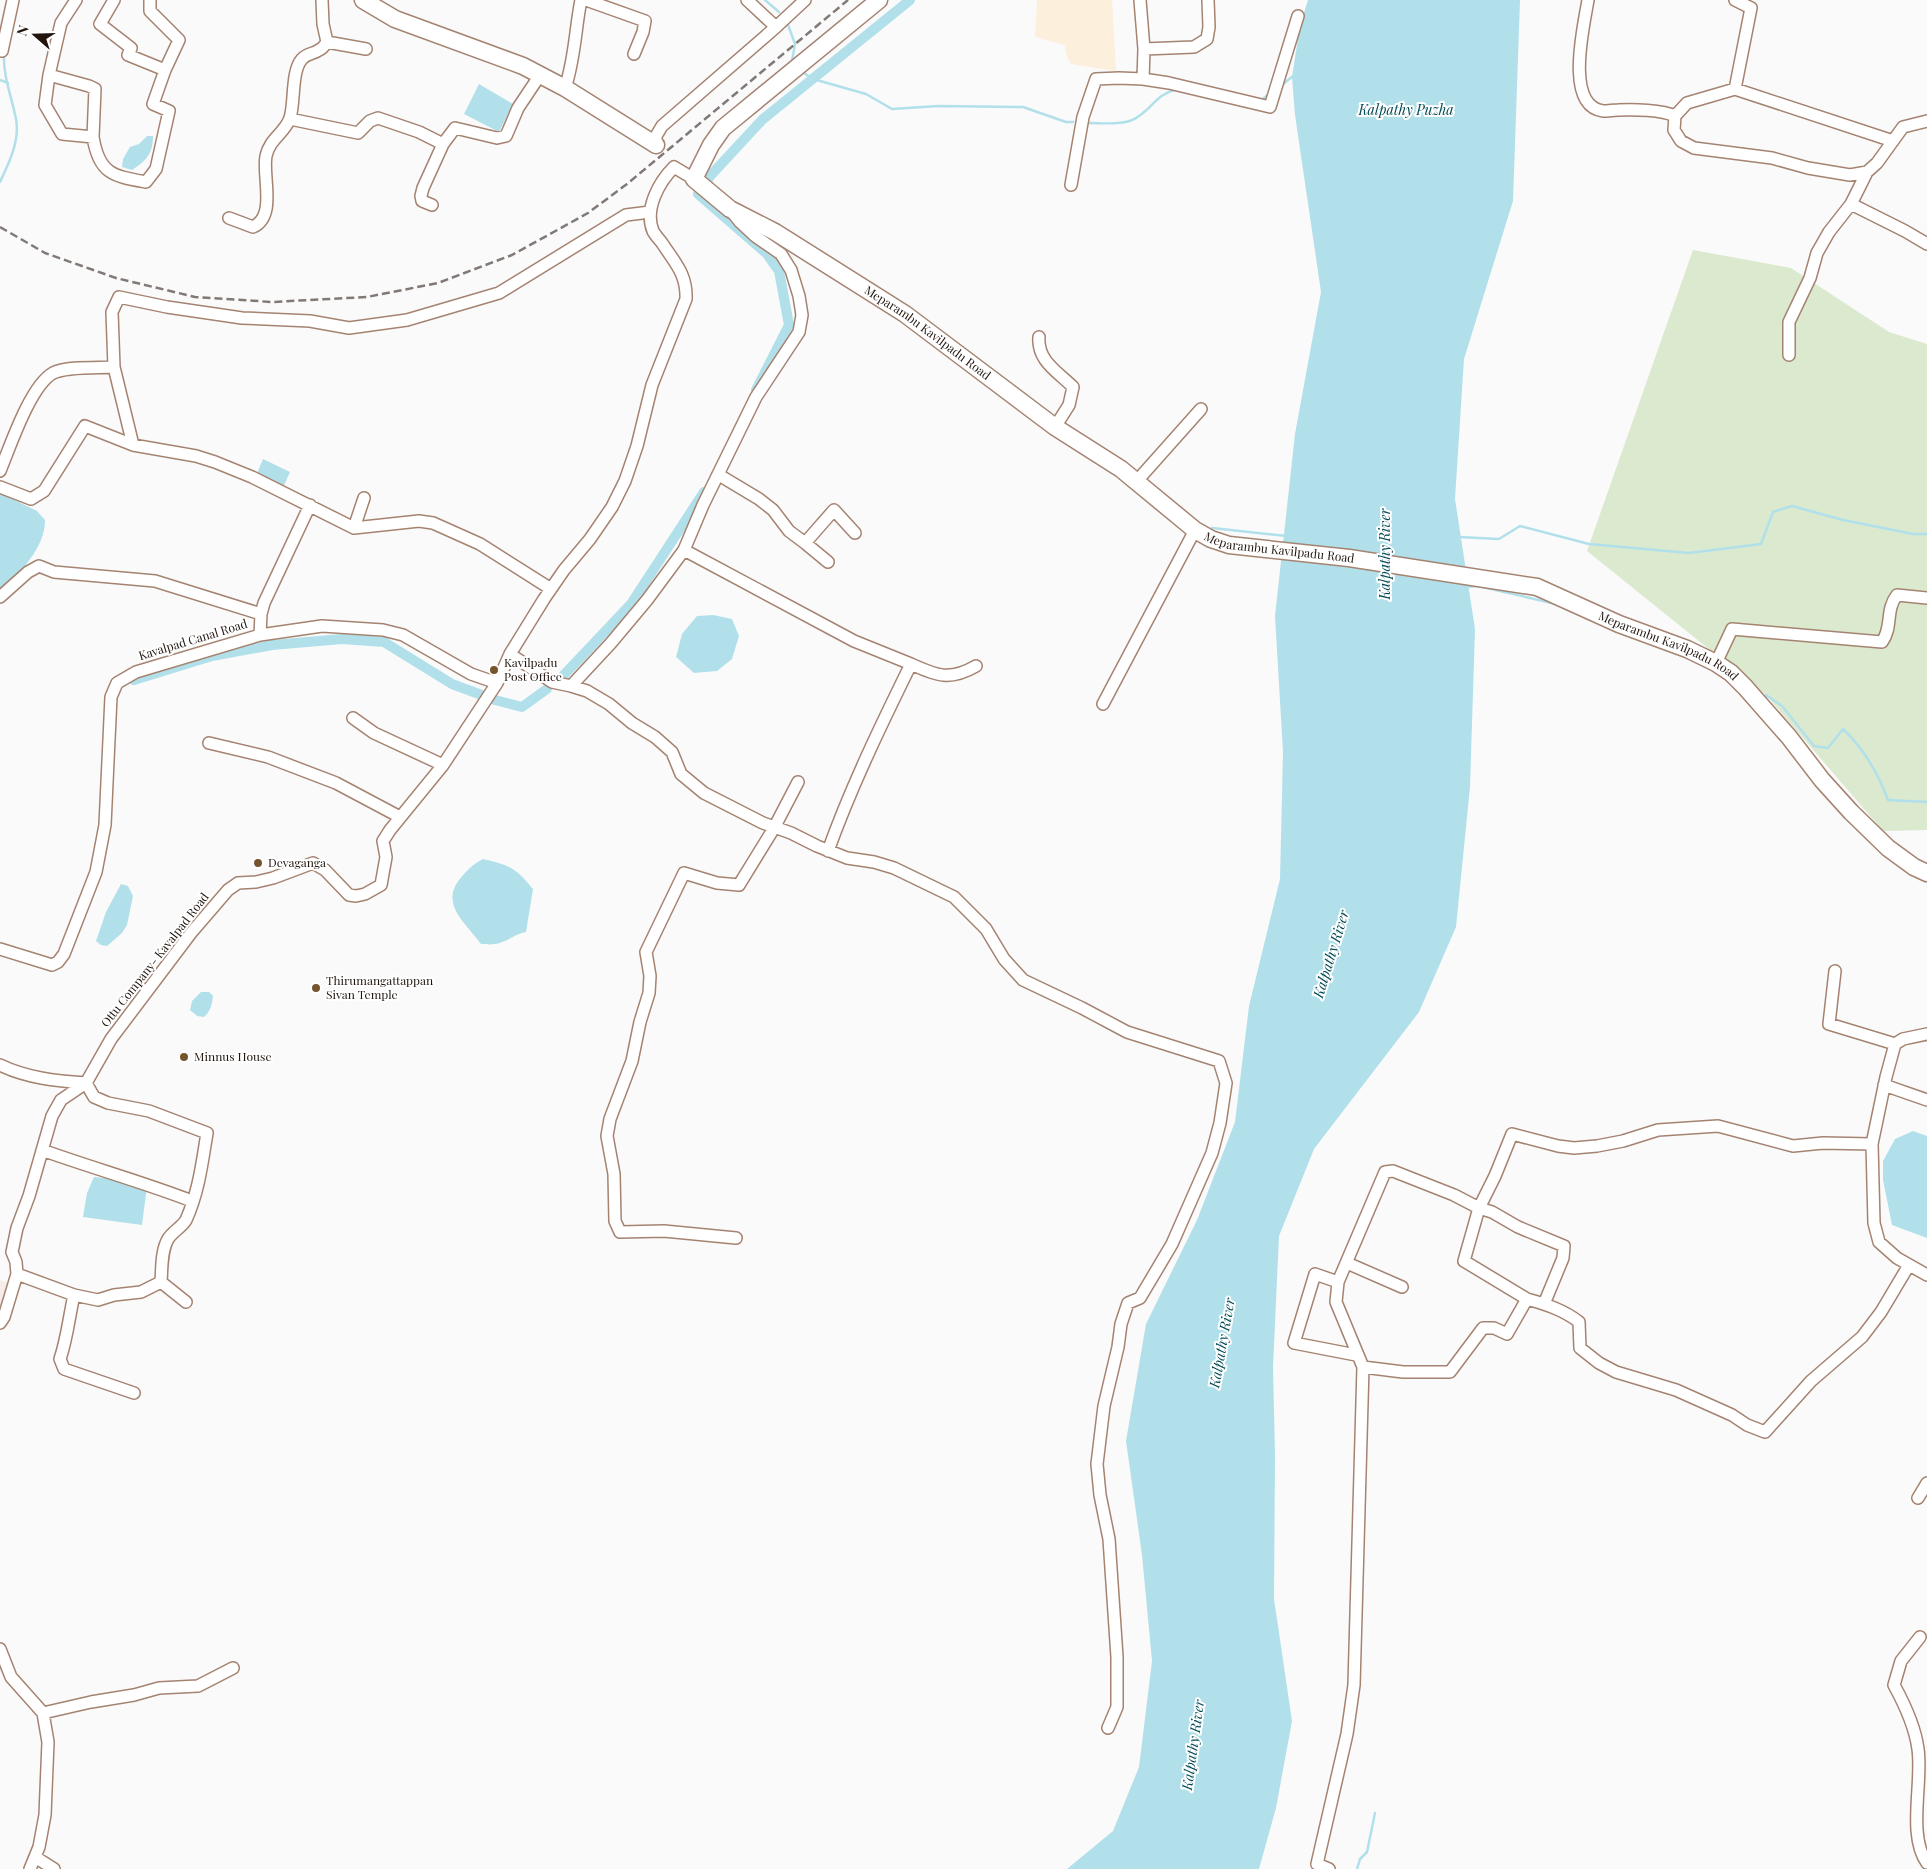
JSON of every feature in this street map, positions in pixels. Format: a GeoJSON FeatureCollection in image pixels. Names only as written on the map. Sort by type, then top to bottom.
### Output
{"type":"FeatureCollection","features":[{"type":"Feature","properties":{"kind":"main road"},"geometry":{"type":"LineString","coordinates":[[364,0],[395,19],[523,66],[565,88],[656,145]]}},
{"type":"Feature","properties":{"kind":"main road"},"geometry":{"type":"LineString","coordinates":[[694,179],[711,145],[723,128],[878,0]]}},
{"type":"Feature","properties":{"kind":"main road","name":"Meparambu Kavilpadu Road"},"geometry":{"type":"LineString","coordinates":[[694,179],[730,209],[775,232],[897,309],[1055,427],[1102,456],[1195,530],[1211,539],[1229,545],[1349,558],[1537,587],[1619,624],[1687,649],[1716,663],[1745,687],[1851,812],[1888,848],[1914,867],[1927,873]]}},
{"type":"Feature","properties":{"kind":"street"},"geometry":{"type":"LineString","coordinates":[[0,50],[2,51],[12,0]]}},
{"type":"Feature","properties":{"kind":"street"},"geometry":{"type":"LineString","coordinates":[[76,0],[61,23],[49,75],[46,105],[62,134],[93,137]]}},
{"type":"Feature","properties":{"kind":"street"},"geometry":{"type":"LineString","coordinates":[[114,0],[100,24],[131,48],[128,55],[165,70]]}},
{"type":"Feature","properties":{"kind":"street"},"geometry":{"type":"LineString","coordinates":[[49,75],[89,86],[94,90],[93,137],[103,167],[118,177],[146,182],[156,168],[169,111],[153,104],[165,70],[179,40],[150,10],[150,0]]}},
{"type":"Feature","properties":{"kind":"street"},"geometry":{"type":"LineString","coordinates":[[322,0],[323,24],[328,42]]}},
{"type":"Feature","properties":{"kind":"street"},"geometry":{"type":"LineString","coordinates":[[565,88],[575,50],[576,27],[581,0]]}},
{"type":"Feature","properties":{"kind":"street"},"geometry":{"type":"LineString","coordinates":[[586,0],[645,21],[643,32],[634,54]]}},
{"type":"Feature","properties":{"kind":"street"},"geometry":{"type":"LineString","coordinates":[[746,0],[776,27]]}},
{"type":"Feature","properties":{"kind":"street"},"geometry":{"type":"LineString","coordinates":[[656,145],[656,136],[662,126],[805,0]]}},
{"type":"Feature","properties":{"kind":"street"},"geometry":{"type":"LineString","coordinates":[[1140,0],[1144,49],[1143,79]]}},
{"type":"Feature","properties":{"kind":"street"},"geometry":{"type":"LineString","coordinates":[[1144,49],[1194,47],[1206,38],[1209,27],[1208,0]]}},
{"type":"Feature","properties":{"kind":"street"},"geometry":{"type":"LineString","coordinates":[[1588,0],[1582,33],[1580,90],[1592,107],[1603,111],[1667,112],[1675,116]]}},
{"type":"Feature","properties":{"kind":"street"},"geometry":{"type":"LineString","coordinates":[[1735,0],[1751,8],[1735,89]]}},
{"type":"Feature","properties":{"kind":"street"},"geometry":{"type":"LineString","coordinates":[[1071,185],[1083,117],[1096,79],[1143,79],[1169,83],[1270,107],[1298,16]]}},
{"type":"Feature","properties":{"kind":"street"},"geometry":{"type":"LineString","coordinates":[[328,42],[366,48]]}},
{"type":"Feature","properties":{"kind":"street"},"geometry":{"type":"LineString","coordinates":[[229,218],[253,227],[260,222],[267,202],[266,155],[276,135],[283,131],[290,118],[295,84],[302,59],[310,53],[320,50],[328,42]]}},
{"type":"Feature","properties":{"kind":"street"},"geometry":{"type":"LineString","coordinates":[[432,205],[422,201],[421,196],[443,144],[454,128],[497,138],[506,136],[518,108],[540,75]]}},
{"type":"Feature","properties":{"kind":"street"},"geometry":{"type":"LineString","coordinates":[[1867,172],[1850,175],[1808,168],[1772,158],[1694,148],[1680,141],[1674,130],[1675,116],[1687,103],[1735,89],[1893,141]]}},
{"type":"Feature","properties":{"kind":"street"},"geometry":{"type":"LineString","coordinates":[[290,118],[358,133],[370,121],[378,118],[419,132],[443,144]]}},
{"type":"Feature","properties":{"kind":"street"},"geometry":{"type":"LineString","coordinates":[[1788,355],[1789,322],[1810,278],[1817,254],[1829,232],[1851,204],[1867,172],[1877,163],[1903,128],[1927,122]]}},
{"type":"Feature","properties":{"kind":"street","name":"Meparambu Kavilpadu Road"},"geometry":{"type":"LineString","coordinates":[[650,212],[652,202],[665,176],[674,167],[694,179]]}},
{"type":"Feature","properties":{"kind":"street"},"geometry":{"type":"LineString","coordinates":[[1851,204],[1927,244]]}},
{"type":"Feature","properties":{"kind":"street"},"geometry":{"type":"LineString","coordinates":[[571,686],[647,600],[684,550],[703,505],[756,397],[799,332],[802,315],[791,270],[781,254],[755,236],[730,209]]}},
{"type":"Feature","properties":{"kind":"street"},"geometry":{"type":"LineString","coordinates":[[133,445],[114,368],[112,312],[119,297],[167,307],[242,318],[310,321],[349,328],[407,320],[499,294],[626,216],[650,212]]}},
{"type":"Feature","properties":{"kind":"street","name":"Ottu Company- Kavalpad Road"},"geometry":{"type":"LineString","coordinates":[[0,1323],[4,1317],[17,1274],[16,1262],[12,1252],[17,1228],[29,1196],[52,1116],[61,1100],[86,1083],[111,1040],[191,933],[228,890],[238,883],[256,882],[273,878],[313,863],[325,870],[349,895],[365,894],[381,884],[386,857],[383,840],[443,764],[497,683],[510,654],[551,589],[612,507],[625,482],[637,446],[652,385],[686,299],[687,285],[679,267],[653,230],[650,212]]}},
{"type":"Feature","properties":{"kind":"street"},"geometry":{"type":"LineString","coordinates":[[1039,337],[1038,347],[1045,362],[1073,388],[1069,405],[1055,427]]}},
{"type":"Feature","properties":{"kind":"street"},"geometry":{"type":"LineString","coordinates":[[0,471],[30,401],[42,384],[53,373],[66,370],[114,368]]}},
{"type":"Feature","properties":{"kind":"street"},"geometry":{"type":"LineString","coordinates":[[1136,482],[1202,409]]}},
{"type":"Feature","properties":{"kind":"street"},"geometry":{"type":"LineString","coordinates":[[0,487],[31,499],[44,491],[85,426],[133,445],[196,456],[215,462],[310,505],[354,528],[419,520],[433,523],[480,544],[551,589]]}},
{"type":"Feature","properties":{"kind":"street"},"geometry":{"type":"LineString","coordinates":[[719,475],[759,499],[773,510],[789,531],[828,562]]}},
{"type":"Feature","properties":{"kind":"street"},"geometry":{"type":"LineString","coordinates":[[354,528],[364,498]]}},
{"type":"Feature","properties":{"kind":"street"},"geometry":{"type":"LineString","coordinates":[[260,635],[261,614],[264,602],[310,505]]}},
{"type":"Feature","properties":{"kind":"street"},"geometry":{"type":"LineString","coordinates":[[805,543],[834,510],[855,534]]}},
{"type":"Feature","properties":{"kind":"street"},"geometry":{"type":"LineString","coordinates":[[1103,704],[1195,530]]}},
{"type":"Feature","properties":{"kind":"street"},"geometry":{"type":"LineString","coordinates":[[684,550],[854,641],[926,671],[949,677],[976,666]]}},
{"type":"Feature","properties":{"kind":"street"},"geometry":{"type":"LineString","coordinates":[[0,597],[28,572],[39,566],[54,572],[155,581],[261,614]]}},
{"type":"Feature","properties":{"kind":"street"},"geometry":{"type":"LineString","coordinates":[[1716,663],[1732,629],[1882,642],[1887,635],[1890,604],[1897,596],[1927,598]]}},
{"type":"Feature","properties":{"kind":"street","name":"Kavalpad Canal Road"},"geometry":{"type":"LineString","coordinates":[[0,949],[52,965],[58,962],[64,954],[96,872],[105,825],[111,697],[118,683],[136,672],[260,635],[322,626],[383,630],[403,635],[471,674],[497,683]]}},
{"type":"Feature","properties":{"kind":"street"},"geometry":{"type":"LineString","coordinates":[[510,654],[552,682],[587,691],[609,704],[632,723],[655,736],[672,752],[681,774],[704,793],[774,828],[828,851],[847,858],[874,862],[894,868],[954,897],[986,929],[1004,959],[1023,980],[1127,1032],[1219,1061],[1226,1083],[1220,1123],[1212,1153],[1172,1244],[1140,1298],[1128,1303],[1120,1324],[1118,1347],[1104,1406],[1097,1464],[1100,1494],[1109,1539],[1117,1657],[1117,1706],[1108,1728]]}},
{"type":"Feature","properties":{"kind":"street"},"geometry":{"type":"LineString","coordinates":[[828,851],[838,821],[875,737],[911,664]]}},
{"type":"Feature","properties":{"kind":"street"},"geometry":{"type":"LineString","coordinates":[[353,718],[374,733],[443,764]]}},
{"type":"Feature","properties":{"kind":"street"},"geometry":{"type":"LineString","coordinates":[[208,743],[268,757],[336,783],[400,817]]}},
{"type":"Feature","properties":{"kind":"street"},"geometry":{"type":"LineString","coordinates":[[736,1238],[664,1231],[620,1232],[615,1221],[614,1174],[606,1136],[610,1119],[632,1061],[640,1022],[650,993],[650,976],[646,952],[684,873],[717,883],[739,885],[774,828],[798,782]]}},
{"type":"Feature","properties":{"kind":"street"},"geometry":{"type":"LineString","coordinates":[[1835,971],[1829,1024],[1895,1044]]}},
{"type":"Feature","properties":{"kind":"street"},"geometry":{"type":"LineString","coordinates":[[1927,1034],[1903,1039],[1895,1044],[1884,1085],[1872,1144],[1874,1223],[1879,1242],[1897,1258],[1927,1275]]}},
{"type":"Feature","properties":{"kind":"street"},"geometry":{"type":"LineString","coordinates":[[0,1065],[17,1073],[45,1079],[86,1083],[94,1097],[108,1103],[150,1111],[207,1132],[199,1187],[192,1201],[186,1222],[168,1240],[162,1260],[161,1282]]}},
{"type":"Feature","properties":{"kind":"street"},"geometry":{"type":"LineString","coordinates":[[1884,1085],[1927,1100]]}},
{"type":"Feature","properties":{"kind":"street"},"geometry":{"type":"LineString","coordinates":[[1872,1144],[1823,1143],[1793,1146],[1718,1126],[1658,1130],[1623,1141],[1574,1148],[1558,1146],[1512,1134],[1495,1176],[1479,1208],[1464,1261],[1527,1299],[1572,1316],[1579,1322],[1580,1348],[1599,1363],[1616,1372],[1676,1390],[1765,1432],[1811,1381],[1862,1337],[1881,1312],[1908,1265]]}},
{"type":"Feature","properties":{"kind":"street"},"geometry":{"type":"LineString","coordinates":[[42,1150],[96,1170],[155,1187],[192,1201]]}},
{"type":"Feature","properties":{"kind":"street"},"geometry":{"type":"LineString","coordinates":[[1329,1869],[1317,1864],[1348,1734],[1354,1685],[1363,1367],[1356,1355],[1336,1302],[1338,1282],[1384,1172],[1393,1170],[1454,1195],[1479,1208],[1492,1212],[1518,1227],[1564,1246],[1564,1258],[1544,1304]]}},
{"type":"Feature","properties":{"kind":"street"},"geometry":{"type":"LineString","coordinates":[[1347,1263],[1402,1287]]}},
{"type":"Feature","properties":{"kind":"street"},"geometry":{"type":"LineString","coordinates":[[17,1274],[74,1295],[98,1300],[122,1294],[141,1292],[161,1282]]}},
{"type":"Feature","properties":{"kind":"street"},"geometry":{"type":"LineString","coordinates":[[1338,1282],[1315,1274],[1294,1344],[1356,1355]]}},
{"type":"Feature","properties":{"kind":"street"},"geometry":{"type":"LineString","coordinates":[[161,1282],[186,1302]]}},
{"type":"Feature","properties":{"kind":"street"},"geometry":{"type":"LineString","coordinates":[[74,1295],[66,1327],[65,1345],[60,1359],[64,1369],[134,1393]]}},
{"type":"Feature","properties":{"kind":"street"},"geometry":{"type":"LineString","coordinates":[[1363,1367],[1403,1372],[1450,1372],[1483,1328],[1494,1328],[1507,1334],[1527,1299]]}},
{"type":"Feature","properties":{"kind":"street"},"geometry":{"type":"LineString","coordinates":[[1918,1498],[1927,1483]]}},
{"type":"Feature","properties":{"kind":"street"},"geometry":{"type":"LineString","coordinates":[[1920,1636],[1900,1661],[1894,1685],[1908,1711],[1918,1749],[1919,1770],[1916,1809],[1921,1854],[1927,1863]]}},
{"type":"Feature","properties":{"kind":"street"},"geometry":{"type":"LineString","coordinates":[[0,1649],[11,1677],[43,1713],[48,1742],[45,1815],[35,1857],[30,1869]]}},
{"type":"Feature","properties":{"kind":"street"},"geometry":{"type":"LineString","coordinates":[[43,1713],[159,1688],[198,1686],[233,1668]]}},
{"type":"Feature","properties":{"kind":"street"},"geometry":{"type":"LineString","coordinates":[[35,1857],[54,1869]]}},
{"type":"Feature","properties":{"kind":"shaded area"},"geometry":{"type":"Polygon","coordinates":[[[1037,0],[1112,0],[1116,71],[1071,64],[1067,57],[1065,45],[1035,37],[1037,0]]]}},
{"type":"Feature","properties":{"kind":"shaded area"},"geometry":{"type":"Polygon","coordinates":[[[0,1280],[11,1284],[0,1313],[0,1280]]]}},
{"type":"Feature","properties":{"kind":"green space"},"geometry":{"type":"Polygon","coordinates":[[[1693,250],[1791,268],[1889,332],[1927,344],[1927,830],[1883,831],[1766,695],[1587,551],[1693,250]]]}},
{"type":"Feature","properties":{"kind":"water","name":"Kalpathy Puzha"},"geometry":{"type":"Polygon","coordinates":[[[1308,0],[1520,0],[1513,201],[1464,359],[1455,499],[1475,629],[1470,787],[1456,927],[1419,1012],[1314,1149],[1279,1236],[1273,1367],[1275,1455],[1274,1599],[1292,1721],[1276,1808],[1259,1869],[1067,1869],[1113,1831],[1139,1767],[1152,1661],[1142,1555],[1126,1441],[1146,1324],[1197,1220],[1235,1122],[1249,1006],[1280,879],[1283,752],[1275,616],[1295,434],[1321,292],[1295,115],[1292,77],[1300,25],[1308,0]]]}},
{"type":"Feature","properties":{"kind":"water"},"geometry":{"type":"Polygon","coordinates":[[[479,84],[513,104],[499,132],[464,114],[479,84]]]}},
{"type":"Feature","properties":{"kind":"water"},"geometry":{"type":"Polygon","coordinates":[[[147,136],[153,136],[152,148],[148,156],[132,170],[122,167],[123,159],[130,147],[139,144],[147,136]]]}},
{"type":"Feature","properties":{"kind":"water"},"geometry":{"type":"Polygon","coordinates":[[[263,459],[290,472],[282,490],[255,478],[263,459]]]}},
{"type":"Feature","properties":{"kind":"water"},"geometry":{"type":"Polygon","coordinates":[[[0,493],[37,511],[45,520],[44,531],[36,551],[23,569],[0,592],[0,493]]]}},
{"type":"Feature","properties":{"kind":"water"},"geometry":{"type":"Polygon","coordinates":[[[713,615],[732,619],[739,636],[732,659],[717,671],[694,673],[676,657],[682,634],[697,616],[713,615]]]}},
{"type":"Feature","properties":{"kind":"water"},"geometry":{"type":"Polygon","coordinates":[[[483,859],[511,868],[522,876],[533,889],[526,932],[492,944],[481,944],[463,922],[454,906],[452,898],[459,880],[470,868],[483,859]]]}},
{"type":"Feature","properties":{"kind":"water"},"geometry":{"type":"Polygon","coordinates":[[[121,884],[128,886],[133,896],[127,925],[122,933],[107,946],[101,945],[96,941],[106,912],[121,884]]]}},
{"type":"Feature","properties":{"kind":"water"},"geometry":{"type":"Polygon","coordinates":[[[201,992],[209,992],[213,996],[210,1010],[204,1017],[197,1016],[190,1010],[192,1001],[201,992]]]}},
{"type":"Feature","properties":{"kind":"water"},"geometry":{"type":"Polygon","coordinates":[[[1913,1131],[1927,1136],[1927,1238],[1892,1225],[1883,1180],[1883,1161],[1895,1139],[1913,1131]]]}},
{"type":"Feature","properties":{"kind":"water"},"geometry":{"type":"Polygon","coordinates":[[[94,1177],[123,1180],[147,1186],[142,1225],[83,1217],[87,1193],[94,1177]]]}},
{"type":"Feature","properties":{"kind":"waterway"},"geometry":{"type":"LineString","coordinates":[[765,0],[779,12]]}},
{"type":"Feature","properties":{"kind":"waterway"},"geometry":{"type":"LineString","coordinates":[[756,390],[789,325],[779,271],[767,254],[698,194],[711,175],[763,119],[910,0]]}},
{"type":"Feature","properties":{"kind":"waterway"},"geometry":{"type":"LineString","coordinates":[[787,22],[795,44],[792,61],[794,63]]}},
{"type":"Feature","properties":{"kind":"waterway"},"geometry":{"type":"LineString","coordinates":[[0,182],[13,152],[17,127],[6,79],[4,55]]}},
{"type":"Feature","properties":{"kind":"waterway"},"geometry":{"type":"LineString","coordinates":[[801,71],[813,79],[866,94],[892,109],[938,106],[1023,107],[1066,122],[1073,122]]}},
{"type":"Feature","properties":{"kind":"waterway"},"geometry":{"type":"LineString","coordinates":[[1282,85],[1293,76]]}},
{"type":"Feature","properties":{"kind":"waterway"},"geometry":{"type":"LineString","coordinates":[[0,80],[8,83]]}},
{"type":"Feature","properties":{"kind":"waterway"},"geometry":{"type":"LineString","coordinates":[[1089,123],[1115,123],[1134,119],[1164,94],[1177,89]]}},
{"type":"Feature","properties":{"kind":"waterway"},"geometry":{"type":"LineString","coordinates":[[1260,101],[1269,94]]}},
{"type":"Feature","properties":{"kind":"waterway"},"geometry":{"type":"LineString","coordinates":[[562,677],[631,604],[704,492]]}},
{"type":"Feature","properties":{"kind":"waterway"},"geometry":{"type":"LineString","coordinates":[[1459,537],[1499,539],[1520,526],[1589,544],[1689,553],[1761,544],[1773,512],[1792,506],[1843,520],[1913,534],[1927,534]]}},
{"type":"Feature","properties":{"kind":"waterway"},"geometry":{"type":"LineString","coordinates":[[1212,528],[1287,536]]}},
{"type":"Feature","properties":{"kind":"waterway"},"geometry":{"type":"LineString","coordinates":[[1466,587],[1478,586],[1556,604]]}},
{"type":"Feature","properties":{"kind":"waterway"},"geometry":{"type":"LineString","coordinates":[[134,680],[212,656],[272,645],[342,639],[384,642],[452,684],[495,700],[522,707],[547,689]]}},
{"type":"Feature","properties":{"kind":"waterway"},"geometry":{"type":"LineString","coordinates":[[1765,699],[1766,695],[1782,706],[1814,746],[1828,748],[1843,729],[1870,762],[1888,800],[1927,802]]}},
{"type":"Feature","properties":{"kind":"waterway"},"geometry":{"type":"LineString","coordinates":[[1357,1869],[1360,1859],[1367,1852],[1375,1813]]}},
{"type":"Feature","properties":{"kind":"railway"},"geometry":{"type":"LineString","coordinates":[[0,227],[45,253],[116,278],[195,297],[272,302],[367,297],[438,283],[512,255],[588,213],[627,184],[848,0]]}},
{"type":"Feature","properties":{"kind":"place","name":"Kavilpadu Post Office"},"geometry":{"type":"Point","coordinates":[494,670]}},
{"type":"Feature","properties":{"kind":"place","name":"Devaganga"},"geometry":{"type":"Point","coordinates":[258,863]}},
{"type":"Feature","properties":{"kind":"place","name":"Thirumangattappan Sivan Temple"},"geometry":{"type":"Point","coordinates":[316,988]}},
{"type":"Feature","properties":{"kind":"place","name":"Minnus House"},"geometry":{"type":"Point","coordinates":[184,1057]}},
{"type":"Feature","properties":{"kind":"water label","name":"Kalpathy River"},"geometry":{"type":"Point","coordinates":[1385,554]}},
{"type":"Feature","properties":{"kind":"water label","name":"Kalpathy River"},"geometry":{"type":"Point","coordinates":[1331,954]}},
{"type":"Feature","properties":{"kind":"water label","name":"Kalpathy River"},"geometry":{"type":"Point","coordinates":[1222,1343]}},
{"type":"Feature","properties":{"kind":"water label","name":"Kalpathy River"},"geometry":{"type":"Point","coordinates":[1193,1745]}}]}
